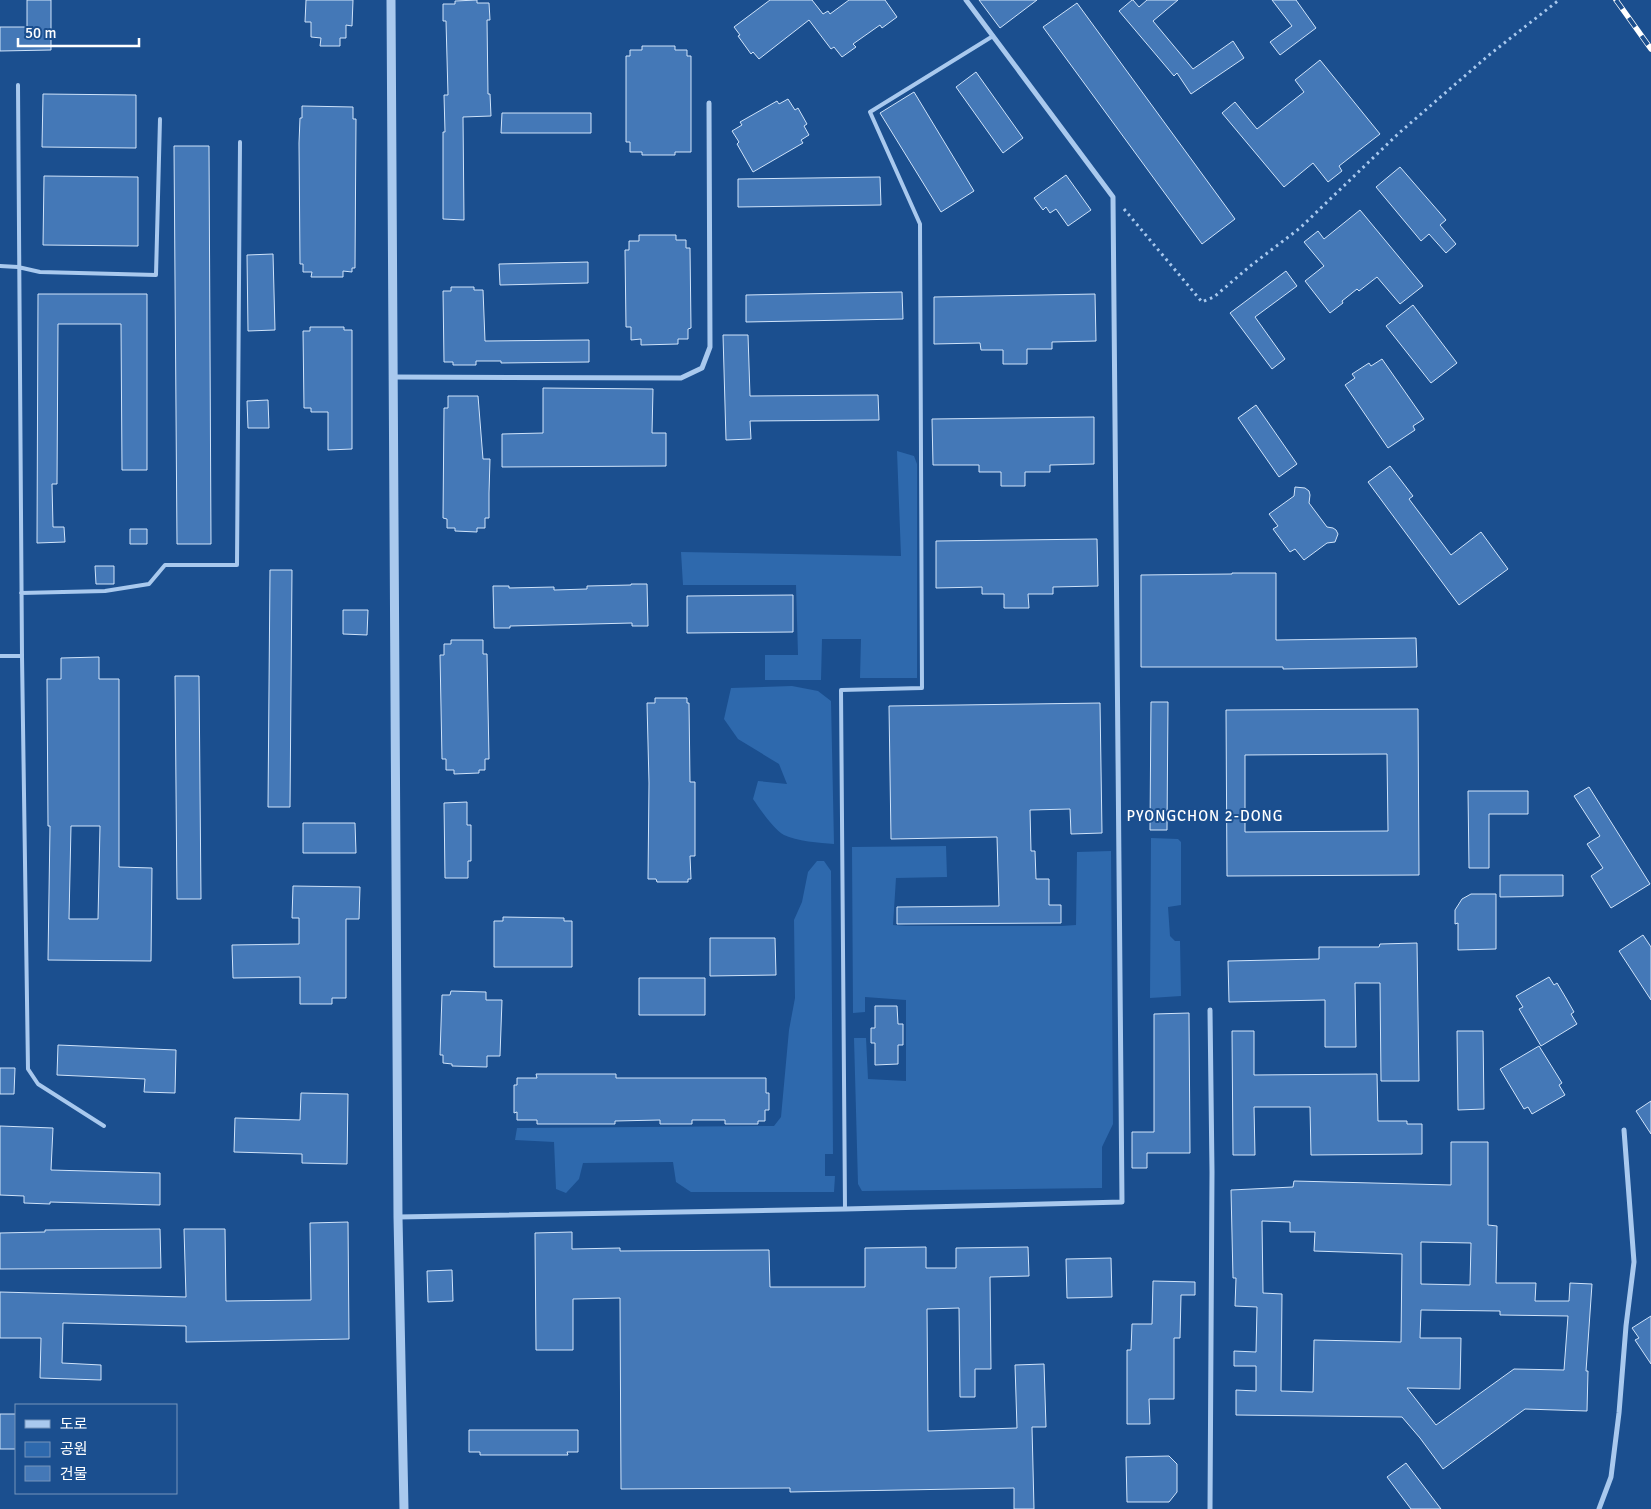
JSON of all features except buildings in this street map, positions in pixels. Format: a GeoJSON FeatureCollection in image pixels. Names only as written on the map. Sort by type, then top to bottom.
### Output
{"type":"FeatureCollection","features":[{"type":"Feature","properties":{"kind":"street"},"geometry":{"type":"LineString","coordinates":[[391,0],[398,1217],[404,1509]]}},
{"type":"Feature","properties":{"kind":"street"},"geometry":{"type":"LineString","coordinates":[[398,1217],[1122,1202],[1113,197],[966,0]]}},
{"type":"Feature","properties":{"kind":"street"},"geometry":{"type":"LineString","coordinates":[[393,377],[681,378],[702,368],[710,347],[709,103]]}},
{"type":"Feature","properties":{"kind":"street"},"geometry":{"type":"LineString","coordinates":[[1210,1010],[1212,1172],[1210,1509]]}},
{"type":"Feature","properties":{"kind":"street"},"geometry":{"type":"LineString","coordinates":[[1599,1509],[1611,1477],[1634,1262],[1624,1130]]}},
{"type":"Feature","properties":{"kind":"lane"},"geometry":{"type":"LineString","coordinates":[[845,1209],[842,690],[922,688],[920,224],[870,112],[992,36]]}},
{"type":"Feature","properties":{"kind":"lane"},"geometry":{"type":"LineString","coordinates":[[18,85],[21,593],[28,1069],[38,1084],[104,1126]]}},
{"type":"Feature","properties":{"kind":"lane"},"geometry":{"type":"LineString","coordinates":[[0,266],[18,266],[40,272],[156,274],[160,119]]}},
{"type":"Feature","properties":{"kind":"lane"},"geometry":{"type":"LineString","coordinates":[[21,593],[105,591],[149,584],[166,565],[237,566],[240,142]]}},
{"type":"Feature","properties":{"kind":"lane"},"geometry":{"type":"LineString","coordinates":[[0,656],[22,656]]}},
{"type":"Feature","properties":{"kind":"path"},"geometry":{"type":"LineString","coordinates":[[1113,197],[1202,302],[1214,297],[1300,228],[1399,133],[1489,56],[1559,0]]}},
{"type":"Feature","properties":{"kind":"green space"},"geometry":{"type":"Polygon","coordinates":[[[897,451],[914,456],[917,464],[917,678],[860,678],[861,639],[822,639],[821,680],[765,680],[765,655],[798,655],[796,585],[683,585],[681,552],[901,556],[897,451]]]}},
{"type":"Feature","properties":{"kind":"green space"},"geometry":{"type":"Polygon","coordinates":[[[792,686],[818,691],[831,701],[834,844],[795,839],[784,835],[771,824],[753,799],[758,781],[787,784],[779,764],[738,739],[724,719],[731,688],[792,686]]]}},
{"type":"Feature","properties":{"kind":"green space"},"geometry":{"type":"Polygon","coordinates":[[[1151,838],[1178,839],[1181,842],[1181,905],[1168,907],[1170,936],[1175,941],[1180,941],[1181,996],[1150,998],[1151,838]]]}},
{"type":"Feature","properties":{"kind":"green space"},"geometry":{"type":"Polygon","coordinates":[[[946,846],[947,877],[896,878],[893,925],[1076,925],[1077,852],[1111,851],[1113,1124],[1102,1147],[1102,1188],[862,1191],[858,1184],[854,1038],[866,1038],[868,1079],[906,1081],[906,1000],[865,997],[865,1012],[853,1013],[852,847],[946,846]]]}},
{"type":"Feature","properties":{"kind":"green space"},"geometry":{"type":"Polygon","coordinates":[[[817,861],[824,861],[831,871],[833,1154],[825,1154],[825,1176],[835,1176],[834,1192],[691,1192],[676,1182],[673,1162],[583,1163],[579,1179],[566,1193],[556,1189],[554,1142],[515,1140],[517,1128],[774,1126],[781,1117],[789,1030],[795,998],[794,920],[802,902],[808,872],[817,861]]]}},
{"type":"Feature","properties":{"kind":"railway"},"geometry":{"type":"LineString","coordinates":[[1616,0],[1651,49]]}},
{"type":"Feature","properties":{"kind":"district","name":"PYONGCHON 2-DONG"},"geometry":{"type":"Point","coordinates":[1205,816]}}]}
